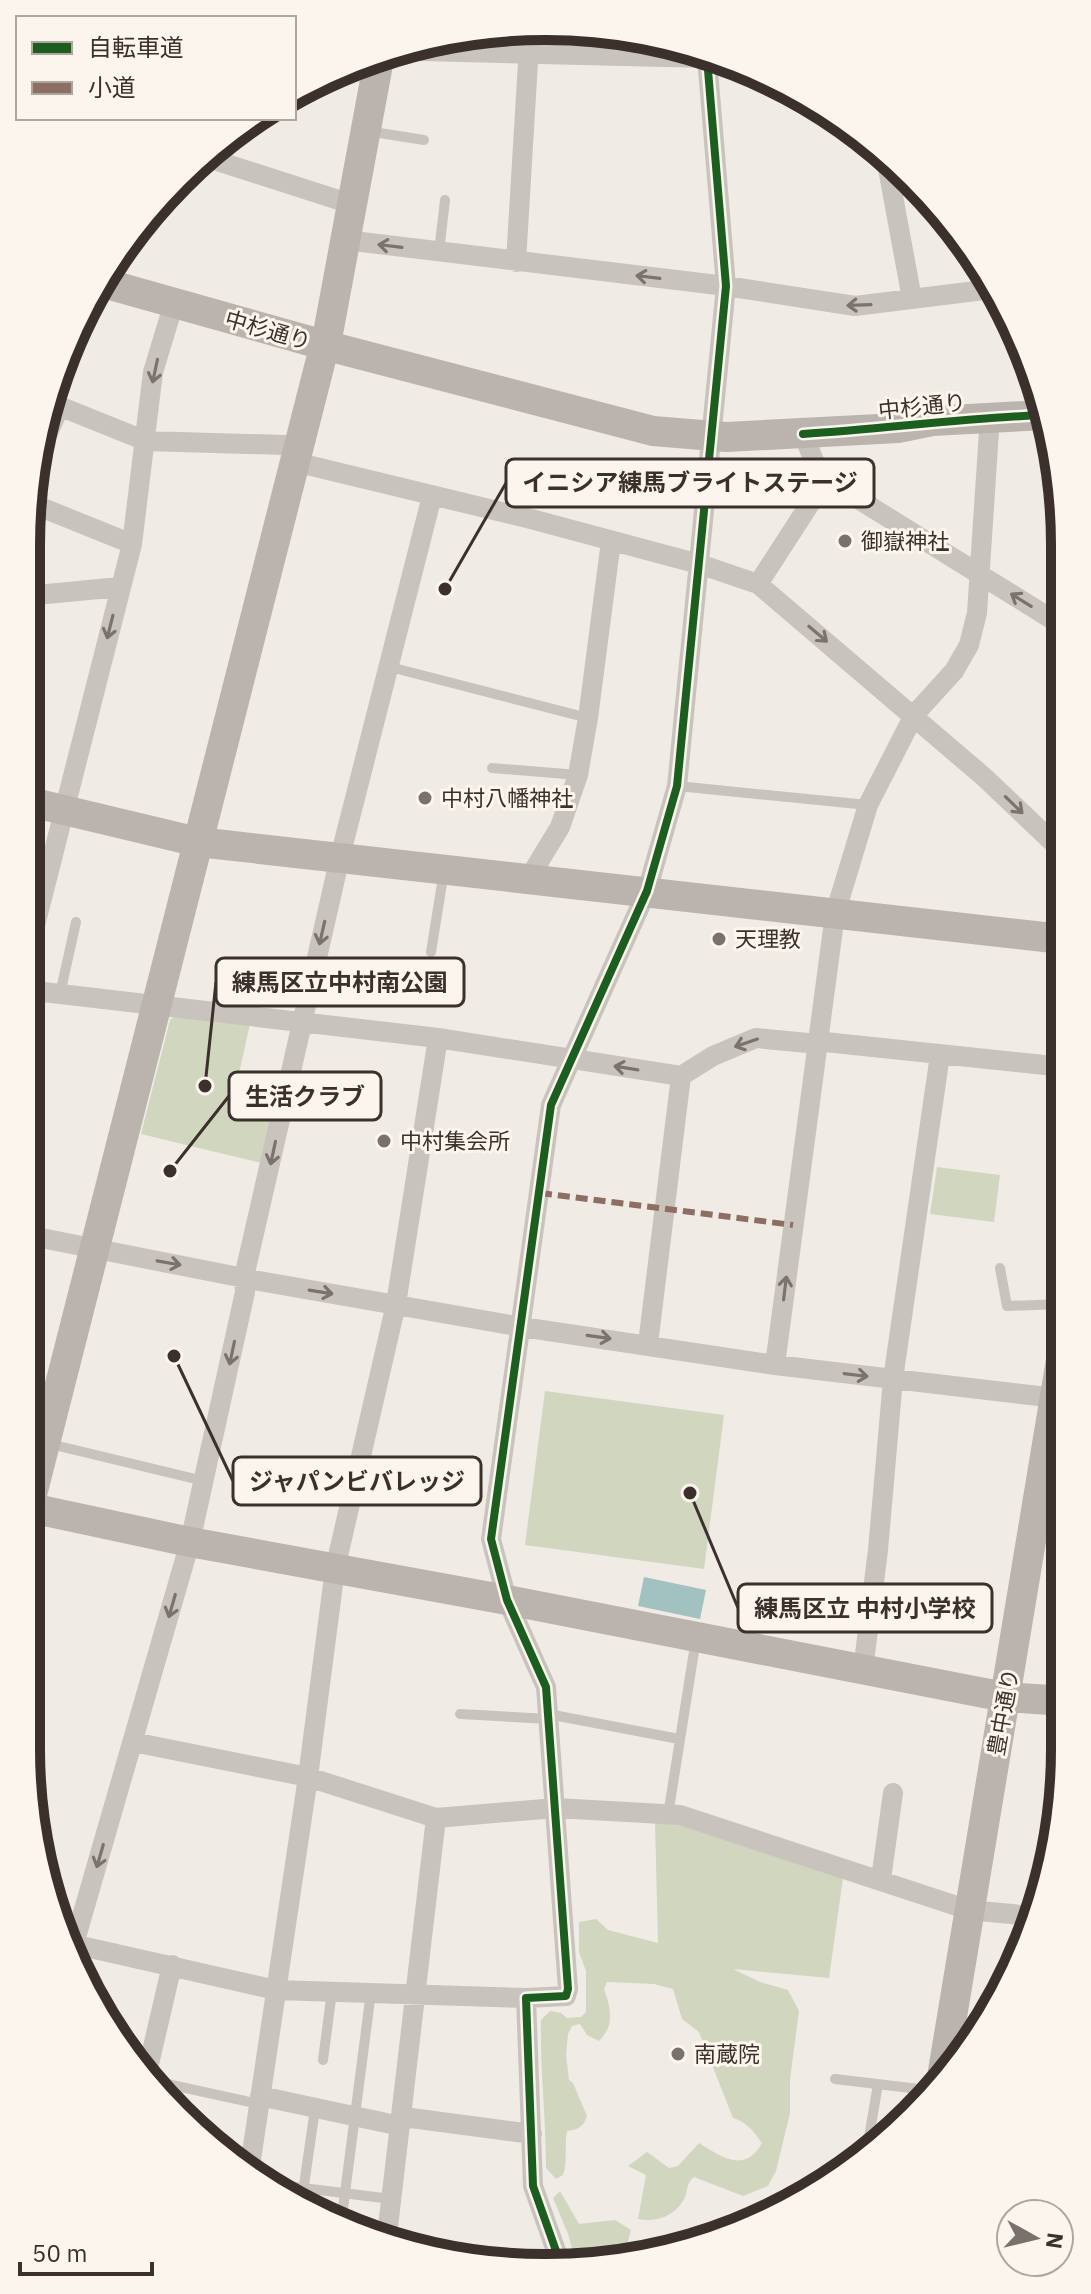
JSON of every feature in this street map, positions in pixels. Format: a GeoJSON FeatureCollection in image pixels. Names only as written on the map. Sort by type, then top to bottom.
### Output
{"type":"FeatureCollection","features":[{"type":"Feature","properties":{"kind":"street"},"geometry":{"type":"LineString","coordinates":[[516,262],[530,40]]}},
{"type":"Feature","properties":{"kind":"street"},"geometry":{"type":"LineString","coordinates":[[441,51],[676,57]]}},
{"type":"Feature","properties":{"kind":"street"},"geometry":{"type":"LineString","coordinates":[[81,1948],[276,1990],[526,1998],[566,1996],[568,1989],[546,1687],[507,1600],[491,1539],[551,1105],[647,891],[677,786],[726,286],[708,67]]}},
{"type":"Feature","properties":{"kind":"street"},"geometry":{"type":"LineString","coordinates":[[40,1462],[324,345],[377,69]]}},
{"type":"Feature","properties":{"kind":"street"},"geometry":{"type":"LineString","coordinates":[[217,161],[351,204]]}},
{"type":"Feature","properties":{"kind":"street"},"geometry":{"type":"LineString","coordinates":[[889,175],[912,299]]}},
{"type":"Feature","properties":{"kind":"street"},"geometry":{"type":"LineString","coordinates":[[345,240],[726,286],[855,306],[981,290]]}},
{"type":"Feature","properties":{"kind":"street","name":"中杉通り"},"geometry":{"type":"LineString","coordinates":[[113,286],[324,345],[653,431],[711,437],[803,434],[898,428],[932,421],[1032,410]]}},
{"type":"Feature","properties":{"kind":"street"},"geometry":{"type":"LineString","coordinates":[[40,904],[132,544],[153,372],[174,303]]}},
{"type":"Feature","properties":{"kind":"street"},"geometry":{"type":"LineString","coordinates":[[60,406],[146,441],[286,445],[296,455],[432,496],[699,564],[758,584],[914,715],[1051,841]]}},
{"type":"Feature","properties":{"kind":"street"},"geometry":{"type":"LineString","coordinates":[[775,1365],[835,914],[868,805],[914,715],[954,671],[969,645],[977,613],[990,416]]}},
{"type":"Feature","properties":{"kind":"street"},"geometry":{"type":"LineString","coordinates":[[803,434],[820,475],[1051,619]]}},
{"type":"Feature","properties":{"kind":"street"},"geometry":{"type":"LineString","coordinates":[[758,584],[826,479]]}},
{"type":"Feature","properties":{"kind":"street"},"geometry":{"type":"LineString","coordinates":[[75,1935],[190,1542],[245,1292],[244,1277],[301,1022],[432,496]]}},
{"type":"Feature","properties":{"kind":"street"},"geometry":{"type":"LineString","coordinates":[[41,507],[132,544]]}},
{"type":"Feature","properties":{"kind":"street"},"geometry":{"type":"LineString","coordinates":[[529,878],[560,827],[578,775],[611,541]]}},
{"type":"Feature","properties":{"kind":"street"},"geometry":{"type":"LineString","coordinates":[[40,595],[120,587]]}},
{"type":"Feature","properties":{"kind":"street"},"geometry":{"type":"LineString","coordinates":[[40,804],[198,842],[1051,938]]}},
{"type":"Feature","properties":{"kind":"street"},"geometry":{"type":"LineString","coordinates":[[40,992],[438,1038],[681,1076],[713,1056],[756,1038],[818,1044],[825,1042],[1051,1066]]}},
{"type":"Feature","properties":{"kind":"street"},"geometry":{"type":"LineString","coordinates":[[251,2159],[308,1777],[335,1569],[396,1304],[438,1038]]}},
{"type":"Feature","properties":{"kind":"street"},"geometry":{"type":"LineString","coordinates":[[863,1670],[878,1550],[893,1379],[940,1055]]}},
{"type":"Feature","properties":{"kind":"street"},"geometry":{"type":"LineString","coordinates":[[648,1344],[681,1076]]}},
{"type":"Feature","properties":{"kind":"street"},"geometry":{"type":"LineString","coordinates":[[40,1238],[522,1327],[775,1365],[1051,1397]]}},
{"type":"Feature","properties":{"kind":"street","name":"豊中通り"},"geometry":{"type":"LineString","coordinates":[[945,2059],[1006,1697],[1051,1502]]}},
{"type":"Feature","properties":{"kind":"street"},"geometry":{"type":"LineString","coordinates":[[40,1513],[1006,1697],[1051,1700]]}},
{"type":"Feature","properties":{"kind":"street"},"geometry":{"type":"LineString","coordinates":[[133,1742],[308,1777],[436,1818],[556,1808],[680,1815],[969,1910],[1023,1915]]}},
{"type":"Feature","properties":{"kind":"street"},"geometry":{"type":"LineString","coordinates":[[881,1879],[893,1793]]}},
{"type":"Feature","properties":{"kind":"street"},"geometry":{"type":"LineString","coordinates":[[388,2228],[436,1818]]}},
{"type":"Feature","properties":{"kind":"street"},"geometry":{"type":"LineString","coordinates":[[151,2065],[172,1965]]}},
{"type":"Feature","properties":{"kind":"street"},"geometry":{"type":"LineString","coordinates":[[526,1998],[533,2186],[557,2254]]}},
{"type":"Feature","properties":{"kind":"street"},"geometry":{"type":"LineString","coordinates":[[259,2100],[391,2124],[411,2118],[532,2134]]}},
{"type":"Feature","properties":{"kind":"lane"},"geometry":{"type":"LineString","coordinates":[[365,131],[424,140]]}},
{"type":"Feature","properties":{"kind":"lane"},"geometry":{"type":"LineString","coordinates":[[439,252],[445,200]]}},
{"type":"Feature","properties":{"kind":"lane"},"geometry":{"type":"LineString","coordinates":[[390,667],[588,718]]}},
{"type":"Feature","properties":{"kind":"lane"},"geometry":{"type":"LineString","coordinates":[[492,768],[578,775]]}},
{"type":"Feature","properties":{"kind":"lane"},"geometry":{"type":"LineString","coordinates":[[677,786],[868,805]]}},
{"type":"Feature","properties":{"kind":"lane"},"geometry":{"type":"LineString","coordinates":[[431,952],[444,868]]}},
{"type":"Feature","properties":{"kind":"lane"},"geometry":{"type":"LineString","coordinates":[[60,994],[76,922]]}},
{"type":"Feature","properties":{"kind":"lane"},"geometry":{"type":"LineString","coordinates":[[1000,1268],[1007,1306],[1051,1304]]}},
{"type":"Feature","properties":{"kind":"lane"},"geometry":{"type":"LineString","coordinates":[[45,1443],[204,1481]]}},
{"type":"Feature","properties":{"kind":"lane"},"geometry":{"type":"LineString","coordinates":[[668,1815],[696,1638]]}},
{"type":"Feature","properties":{"kind":"lane"},"geometry":{"type":"LineString","coordinates":[[460,1714],[549,1716],[679,1739]]}},
{"type":"Feature","properties":{"kind":"lane"},"geometry":{"type":"LineString","coordinates":[[323,2060],[332,1991]]}},
{"type":"Feature","properties":{"kind":"lane"},"geometry":{"type":"LineString","coordinates":[[343,2212],[371,1992]]}},
{"type":"Feature","properties":{"kind":"lane"},"geometry":{"type":"LineString","coordinates":[[835,2079],[919,2089]]}},
{"type":"Feature","properties":{"kind":"lane"},"geometry":{"type":"LineString","coordinates":[[164,2081],[259,2100]]}},
{"type":"Feature","properties":{"kind":"lane"},"geometry":{"type":"LineString","coordinates":[[869,2137],[878,2084]]}},
{"type":"Feature","properties":{"kind":"lane"},"geometry":{"type":"LineString","coordinates":[[303,2192],[315,2109]]}},
{"type":"Feature","properties":{"kind":"lane"},"geometry":{"type":"LineString","coordinates":[[308,2194],[391,2199]]}},
{"type":"Feature","properties":{"kind":"green space"},"geometry":{"type":"Polygon","coordinates":[[[177,1014],[250,1024],[237,1082],[277,1090],[261,1163],[141,1134],[170,1020],[177,1014]]]}},
{"type":"Feature","properties":{"kind":"green space"},"geometry":{"type":"Polygon","coordinates":[[[937,1167],[1000,1175],[994,1222],[930,1214],[937,1167]]]}},
{"type":"Feature","properties":{"kind":"green space"},"geometry":{"type":"Polygon","coordinates":[[[545,1391],[724,1415],[704,1569],[525,1545],[545,1391]]]}},
{"type":"Feature","properties":{"kind":"green space"},"geometry":{"type":"Polygon","coordinates":[[[655,1821],[679,1824],[843,1878],[829,1978],[733,1969],[760,1982],[788,1990],[799,2011],[790,2079],[790,2113],[776,2171],[768,2186],[743,2196],[694,2177],[683,2201],[673,2212],[645,2220],[638,2219],[646,2175],[628,2166],[647,2152],[669,2168],[678,2166],[699,2143],[724,2157],[740,2160],[748,2158],[762,2143],[753,2131],[733,2118],[699,2032],[682,2019],[673,1989],[654,1984],[607,1982],[604,1989],[610,2016],[604,2035],[599,2041],[587,2035],[580,2024],[572,2026],[568,2034],[566,2055],[569,2080],[587,2116],[580,2127],[567,2131],[563,2175],[556,2179],[546,2168],[541,2020],[550,2011],[567,2018],[581,2017],[586,2012],[586,1971],[579,1952],[579,1922],[596,1919],[608,1930],[658,1943],[655,1821]]]}},
{"type":"Feature","properties":{"kind":"green space"},"geometry":{"type":"Polygon","coordinates":[[[560,2191],[579,2224],[615,2220],[631,2230],[626,2247],[573,2253],[553,2198],[560,2191]]]}},
{"type":"Feature","properties":{"kind":"water"},"geometry":{"type":"Polygon","coordinates":[[[644,1577],[706,1590],[700,1619],[638,1606],[644,1577]]]}},
{"type":"Feature","properties":{"kind":"marked path"},"geometry":{"type":"LineString","coordinates":[[540,1193],[793,1225]]}},
{"type":"Feature","properties":{"kind":"cycle path"},"geometry":{"type":"LineString","coordinates":[[557,2254],[533,2186],[526,1998],[566,1996],[568,1989],[546,1687],[507,1600],[491,1539],[551,1105],[647,891],[677,786],[726,286],[708,67]]}},
{"type":"Feature","properties":{"kind":"cycle path"},"geometry":{"type":"LineString","coordinates":[[803,434],[1034,416]]}},
{"type":"Feature","properties":{"kind":"place","name":"御嶽神社"},"geometry":{"type":"Point","coordinates":[845,541]}},
{"type":"Feature","properties":{"kind":"place","name":"イニシア練馬ブライトステージ"},"geometry":{"type":"Point","coordinates":[445,589]}},
{"type":"Feature","properties":{"kind":"place","name":"中村八幡神社"},"geometry":{"type":"Point","coordinates":[425,798]}},
{"type":"Feature","properties":{"kind":"place","name":"天理教"},"geometry":{"type":"Point","coordinates":[719,939]}},
{"type":"Feature","properties":{"kind":"place","name":"練馬区立中村南公園"},"geometry":{"type":"Point","coordinates":[205,1086]}},
{"type":"Feature","properties":{"kind":"place","name":"中村集会所"},"geometry":{"type":"Point","coordinates":[384,1141]}},
{"type":"Feature","properties":{"kind":"place","name":"生活クラブ"},"geometry":{"type":"Point","coordinates":[170,1171]}},
{"type":"Feature","properties":{"kind":"place","name":"ジャパンビバレッジ"},"geometry":{"type":"Point","coordinates":[174,1356]}},
{"type":"Feature","properties":{"kind":"place","name":"練馬区立 中村小学校"},"geometry":{"type":"Point","coordinates":[690,1493]}},
{"type":"Feature","properties":{"kind":"place","name":"南蔵院"},"geometry":{"type":"Point","coordinates":[678,2054]}}]}
